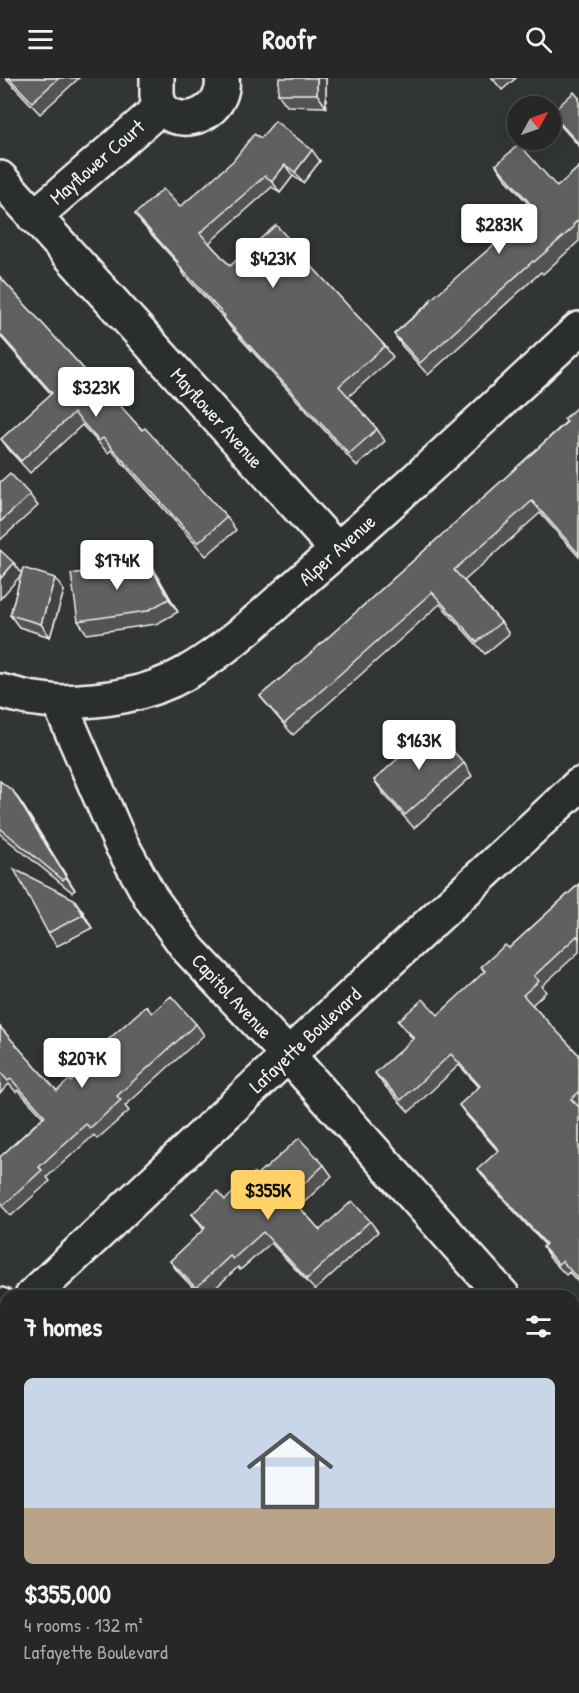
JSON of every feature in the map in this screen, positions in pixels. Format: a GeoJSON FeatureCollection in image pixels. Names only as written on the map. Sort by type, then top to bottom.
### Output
{"type":"FeatureCollection","features":[{"type":"Feature","properties":{"kind":"street","name":"Mayflower Court"},"geometry":{"type":"LineString","coordinates":[[34,217],[158,93],[174,116],[188,118],[201,115],[219,99],[223,86],[222,78]]}},
{"type":"Feature","properties":{"kind":"street","name":"Mayflower Avenue"},"geometry":{"type":"LineString","coordinates":[[0,178],[337,550]]}},
{"type":"Feature","properties":{"kind":"street","name":"Alper Avenue"},"geometry":{"type":"LineString","coordinates":[[59,702],[121,698],[149,690],[185,674],[225,647],[337,550],[579,329]]}},
{"type":"Feature","properties":{"kind":"street"},"geometry":{"type":"LineString","coordinates":[[0,691],[59,702]]}},
{"type":"Feature","properties":{"kind":"street","name":"Capitol Avenue"},"geometry":{"type":"LineString","coordinates":[[59,702],[120,842],[151,898],[189,950],[288,1055],[498,1290]]}},
{"type":"Feature","properties":{"kind":"street","name":"Lafayette Boulevard"},"geometry":{"type":"LineString","coordinates":[[38,1290],[288,1055],[573,801]]}},
{"type":"Feature","properties":{"kind":"building"},"geometry":{"type":"Polygon","coordinates":[[[9,78],[59,78],[32,102],[9,78]]]}},
{"type":"Feature","properties":{"kind":"building"},"geometry":{"type":"Polygon","coordinates":[[[279,78],[317,78],[317,94],[278,94],[279,78]]]}},
{"type":"Feature","properties":{"kind":"building"},"geometry":{"type":"Polygon","coordinates":[[[574,92],[579,98],[579,144],[561,124],[561,104],[574,92]]]}},
{"type":"Feature","properties":{"kind":"building"},"geometry":{"type":"Polygon","coordinates":[[[275,121],[312,150],[295,172],[285,165],[272,181],[265,176],[200,233],[230,266],[276,225],[385,346],[339,386],[377,429],[349,454],[223,317],[225,316],[135,214],[163,189],[180,207],[233,161],[254,134],[261,138],[275,121]]]}},
{"type":"Feature","properties":{"kind":"building"},"geometry":{"type":"Polygon","coordinates":[[[512,150],[524,150],[557,187],[579,167],[579,219],[573,225],[574,227],[420,363],[394,334],[535,209],[496,165],[512,150]]]}},
{"type":"Feature","properties":{"kind":"building"},"geometry":{"type":"Polygon","coordinates":[[[0,277],[91,377],[93,375],[142,430],[145,428],[227,517],[198,543],[103,438],[99,441],[74,413],[21,461],[1,439],[52,393],[0,334],[0,277]]]}},
{"type":"Feature","properties":{"kind":"building"},"geometry":{"type":"Polygon","coordinates":[[[579,405],[579,554],[532,501],[454,570],[501,622],[477,642],[432,592],[284,724],[260,696],[567,422],[564,419],[579,405]]]}},
{"type":"Feature","properties":{"kind":"building"},"geometry":{"type":"Polygon","coordinates":[[[10,473],[30,495],[0,522],[0,482],[10,473]]]}},
{"type":"Feature","properties":{"kind":"building"},"geometry":{"type":"Polygon","coordinates":[[[0,550],[14,563],[0,579],[0,550]]]}},
{"type":"Feature","properties":{"kind":"building"},"geometry":{"type":"Polygon","coordinates":[[[144,555],[169,599],[147,611],[78,621],[71,574],[124,566],[144,555]]]}},
{"type":"Feature","properties":{"kind":"building"},"geometry":{"type":"Polygon","coordinates":[[[23,568],[55,578],[41,624],[10,615],[23,568]]]}},
{"type":"Feature","properties":{"kind":"building"},"geometry":{"type":"Polygon","coordinates":[[[432,728],[464,763],[405,815],[374,780],[432,728]]]}},
{"type":"Feature","properties":{"kind":"building"},"geometry":{"type":"Polygon","coordinates":[[[0,781],[13,791],[66,877],[63,880],[0,828],[0,781]]]}},
{"type":"Feature","properties":{"kind":"building"},"geometry":{"type":"Polygon","coordinates":[[[14,869],[74,899],[83,915],[48,933],[14,869]]]}},
{"type":"Feature","properties":{"kind":"building"},"geometry":{"type":"Polygon","coordinates":[[[579,884],[579,939],[577,936],[534,976],[539,981],[523,995],[579,1055],[579,1092],[571,1099],[579,1107],[579,1280],[562,1261],[558,1264],[543,1247],[546,1244],[478,1169],[499,1150],[459,1105],[480,1086],[451,1054],[401,1100],[375,1073],[414,1038],[398,1021],[423,999],[438,1015],[485,971],[481,967],[505,945],[509,948],[579,884]]]}},
{"type":"Feature","properties":{"kind":"building"},"geometry":{"type":"Polygon","coordinates":[[[171,996],[196,1024],[117,1096],[121,1100],[90,1128],[86,1124],[39,1167],[42,1170],[4,1205],[0,1201],[0,1157],[45,1116],[11,1079],[8,1081],[1,1073],[0,1075],[0,1027],[57,1091],[69,1080],[71,1082],[104,1051],[100,1047],[146,1006],[152,1013],[171,996]]]}},
{"type":"Feature","properties":{"kind":"building"},"geometry":{"type":"Polygon","coordinates":[[[299,1138],[324,1165],[290,1197],[320,1230],[352,1201],[370,1221],[307,1279],[263,1232],[233,1259],[230,1256],[196,1288],[170,1261],[205,1228],[192,1214],[217,1191],[225,1200],[254,1173],[256,1175],[265,1169],[299,1138]]]}}]}
